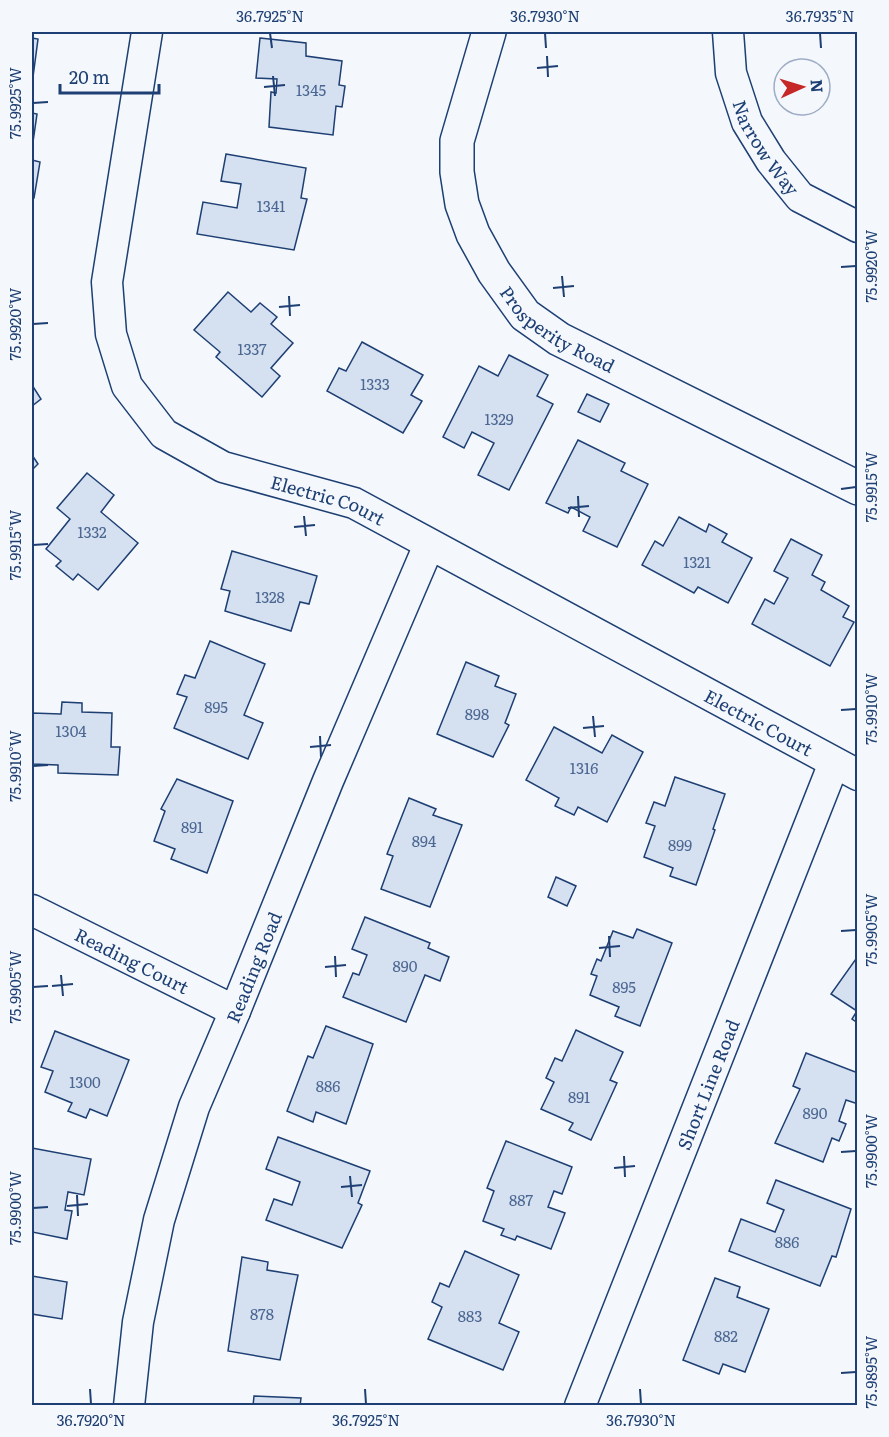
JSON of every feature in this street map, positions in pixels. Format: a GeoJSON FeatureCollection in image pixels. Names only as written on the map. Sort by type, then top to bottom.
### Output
{"type":"FeatureCollection","features":[{"type":"Feature","properties":{"kind":"street","name":"Electric Court"},"geometry":{"type":"LineString","coordinates":[[147,32],[107,282],[111,334],[127,386],[164,434],[223,467],[354,503],[846,769]]}},
{"type":"Feature","properties":{"kind":"street","name":"Prosperity Road"},"geometry":{"type":"LineString","coordinates":[[489,32],[457,141],[457,172],[462,204],[473,234],[494,272],[525,315],[558,339],[858,488]]}},
{"type":"Feature","properties":{"kind":"street","name":"Narrow Way"},"geometry":{"type":"LineString","coordinates":[[728,32],[731,73],[747,122],[771,161],[800,197],[858,227]]}},
{"type":"Feature","properties":{"kind":"street","name":"Reading Road"},"geometry":{"type":"LineString","coordinates":[[129,1406],[138,1322],[159,1220],[194,1107],[429,545]]}},
{"type":"Feature","properties":{"kind":"street","name":"Short Line Road"},"geometry":{"type":"LineString","coordinates":[[580,1406],[846,769]]}},
{"type":"Feature","properties":{"kind":"street","name":"Reading Court"},"geometry":{"type":"LineString","coordinates":[[32,909],[235,1011]]}},
{"type":"Feature","properties":{"kind":"building"},"geometry":{"type":"Polygon","coordinates":[[[32,38],[38,39],[33,77],[32,77],[32,38]]]}},
{"type":"Feature","properties":{"kind":"building"},"geometry":{"type":"Polygon","coordinates":[[[260,38],[306,43],[306,56],[342,61],[339,85],[345,86],[342,107],[336,106],[333,135],[269,127],[271,92],[276,93],[277,79],[256,78],[260,38]]]}},
{"type":"Feature","properties":{"kind":"building"},"geometry":{"type":"Polygon","coordinates":[[[32,113],[37,114],[33,142],[32,142],[32,113]]]}},
{"type":"Feature","properties":{"kind":"building"},"geometry":{"type":"Polygon","coordinates":[[[226,154],[306,168],[301,198],[307,199],[294,250],[197,234],[203,202],[237,208],[241,184],[221,181],[226,154]]]}},
{"type":"Feature","properties":{"kind":"building"},"geometry":{"type":"Polygon","coordinates":[[[32,160],[40,162],[34,198],[32,198],[32,160]]]}},
{"type":"Feature","properties":{"kind":"building"},"geometry":{"type":"Polygon","coordinates":[[[228,292],[251,312],[260,303],[277,317],[271,324],[293,343],[271,368],[280,376],[262,397],[216,357],[220,352],[194,330],[228,292]]]}},
{"type":"Feature","properties":{"kind":"building"},"geometry":{"type":"Polygon","coordinates":[[[362,342],[423,375],[411,395],[422,401],[403,433],[327,391],[339,368],[346,371],[362,342]]]}},
{"type":"Feature","properties":{"kind":"building"},"geometry":{"type":"Polygon","coordinates":[[[509,355],[548,375],[537,396],[553,404],[509,490],[478,475],[494,443],[472,432],[464,448],[443,437],[479,366],[498,376],[509,355]]]}},
{"type":"Feature","properties":{"kind":"building"},"geometry":{"type":"Polygon","coordinates":[[[32,385],[41,399],[32,406],[32,385]]]}},
{"type":"Feature","properties":{"kind":"building"},"geometry":{"type":"Polygon","coordinates":[[[587,394],[609,404],[600,422],[578,412],[587,394]]]}},
{"type":"Feature","properties":{"kind":"building"},"geometry":{"type":"Polygon","coordinates":[[[578,440],[625,463],[621,471],[648,484],[617,547],[583,531],[590,517],[571,507],[568,513],[546,503],[578,440]]]}},
{"type":"Feature","properties":{"kind":"building"},"geometry":{"type":"Polygon","coordinates":[[[32,455],[38,464],[32,470],[32,455]]]}},
{"type":"Feature","properties":{"kind":"building"},"geometry":{"type":"Polygon","coordinates":[[[87,473],[114,495],[101,512],[138,543],[98,590],[78,574],[73,580],[56,566],[61,561],[46,549],[70,519],[57,508],[87,473]]]}},
{"type":"Feature","properties":{"kind":"building"},"geometry":{"type":"Polygon","coordinates":[[[679,517],[706,532],[709,524],[727,534],[722,542],[752,558],[728,603],[698,587],[694,593],[642,565],[655,541],[663,546],[679,517]]]}},
{"type":"Feature","properties":{"kind":"building"},"geometry":{"type":"Polygon","coordinates":[[[791,539],[822,555],[812,575],[825,582],[821,590],[849,606],[843,617],[854,622],[830,666],[752,624],[765,599],[774,604],[788,578],[774,571],[791,539]]]}},
{"type":"Feature","properties":{"kind":"building"},"geometry":{"type":"Polygon","coordinates":[[[232,551],[317,576],[309,604],[300,602],[291,631],[225,611],[230,591],[221,589],[232,551]]]}},
{"type":"Feature","properties":{"kind":"building"},"geometry":{"type":"Polygon","coordinates":[[[210,641],[265,664],[244,715],[263,723],[248,759],[174,728],[187,697],[177,694],[185,675],[195,678],[210,641]]]}},
{"type":"Feature","properties":{"kind":"building"},"geometry":{"type":"Polygon","coordinates":[[[466,662],[499,676],[495,686],[516,694],[505,723],[509,725],[493,757],[437,734],[466,662]]]}},
{"type":"Feature","properties":{"kind":"building"},"geometry":{"type":"Polygon","coordinates":[[[62,702],[82,703],[82,712],[112,713],[111,747],[120,747],[118,775],[58,773],[58,765],[32,764],[32,713],[61,714],[62,702]]]}},
{"type":"Feature","properties":{"kind":"building"},"geometry":{"type":"Polygon","coordinates":[[[554,727],[602,753],[612,735],[643,752],[607,822],[578,807],[574,815],[555,806],[559,798],[526,780],[554,727]]]}},
{"type":"Feature","properties":{"kind":"building"},"geometry":{"type":"Polygon","coordinates":[[[675,777],[725,794],[696,885],[670,876],[673,868],[644,857],[655,826],[646,823],[654,802],[665,806],[675,777]]]}},
{"type":"Feature","properties":{"kind":"building"},"geometry":{"type":"Polygon","coordinates":[[[177,779],[233,801],[207,873],[171,859],[175,849],[154,841],[165,811],[161,809],[177,779]]]}},
{"type":"Feature","properties":{"kind":"building"},"geometry":{"type":"Polygon","coordinates":[[[409,798],[436,809],[433,815],[462,825],[430,907],[381,889],[393,856],[387,854],[409,798]]]}},
{"type":"Feature","properties":{"kind":"building"},"geometry":{"type":"Polygon","coordinates":[[[556,877],[576,886],[567,906],[548,897],[556,877]]]}},
{"type":"Feature","properties":{"kind":"building"},"geometry":{"type":"Polygon","coordinates":[[[365,917],[430,943],[428,948],[449,957],[440,981],[425,975],[406,1022],[343,997],[353,973],[359,975],[367,955],[352,949],[365,917]]]}},
{"type":"Feature","properties":{"kind":"building"},"geometry":{"type":"Polygon","coordinates":[[[637,929],[672,943],[640,1026],[615,1016],[619,1007],[590,995],[597,976],[591,974],[597,959],[601,961],[613,931],[633,938],[637,929]]]}},
{"type":"Feature","properties":{"kind":"building"},"geometry":{"type":"Polygon","coordinates":[[[858,956],[858,1023],[852,1019],[857,1011],[831,994],[858,956]]]}},
{"type":"Feature","properties":{"kind":"building"},"geometry":{"type":"Polygon","coordinates":[[[326,1026],[373,1044],[346,1124],[316,1112],[313,1122],[287,1111],[308,1056],[313,1058],[326,1026]]]}},
{"type":"Feature","properties":{"kind":"building"},"geometry":{"type":"Polygon","coordinates":[[[576,1030],[623,1052],[610,1080],[617,1083],[591,1140],[569,1130],[573,1123],[541,1109],[554,1082],[546,1078],[555,1058],[562,1061],[576,1030]]]}},
{"type":"Feature","properties":{"kind":"building"},"geometry":{"type":"Polygon","coordinates":[[[55,1031],[129,1060],[107,1116],[90,1109],[86,1118],[68,1111],[72,1103],[45,1092],[53,1071],[41,1067],[55,1031]]]}},
{"type":"Feature","properties":{"kind":"building"},"geometry":{"type":"Polygon","coordinates":[[[806,1053],[858,1073],[858,1104],[846,1100],[839,1121],[846,1124],[839,1141],[832,1138],[823,1162],[775,1143],[800,1089],[793,1086],[806,1053]]]}},
{"type":"Feature","properties":{"kind":"building"},"geometry":{"type":"Polygon","coordinates":[[[278,1137],[370,1171],[358,1203],[362,1205],[342,1248],[266,1220],[274,1199],[292,1205],[300,1182],[266,1169],[278,1137]]]}},
{"type":"Feature","properties":{"kind":"building"},"geometry":{"type":"Polygon","coordinates":[[[506,1141],[572,1167],[562,1194],[554,1191],[548,1207],[565,1213],[551,1249],[517,1236],[515,1240],[501,1235],[504,1229],[483,1221],[494,1191],[487,1188],[506,1141]]]}},
{"type":"Feature","properties":{"kind":"building"},"geometry":{"type":"Polygon","coordinates":[[[32,1148],[91,1159],[84,1195],[68,1192],[65,1210],[72,1211],[67,1239],[32,1232],[32,1148]]]}},
{"type":"Feature","properties":{"kind":"building"},"geometry":{"type":"Polygon","coordinates":[[[776,1180],[851,1209],[836,1257],[832,1256],[820,1286],[729,1251],[741,1219],[775,1232],[784,1210],[767,1203],[776,1180]]]}},
{"type":"Feature","properties":{"kind":"building"},"geometry":{"type":"Polygon","coordinates":[[[465,1251],[519,1275],[499,1323],[519,1332],[503,1370],[428,1339],[442,1307],[432,1302],[440,1283],[449,1287],[465,1251]]]}},
{"type":"Feature","properties":{"kind":"building"},"geometry":{"type":"Polygon","coordinates":[[[242,1257],[268,1262],[267,1270],[298,1275],[280,1360],[228,1351],[242,1257]]]}},
{"type":"Feature","properties":{"kind":"building"},"geometry":{"type":"Polygon","coordinates":[[[32,1276],[67,1282],[62,1319],[32,1314],[32,1276]]]}},
{"type":"Feature","properties":{"kind":"building"},"geometry":{"type":"Polygon","coordinates":[[[715,1278],[740,1287],[737,1297],[769,1309],[745,1372],[723,1364],[719,1374],[683,1360],[715,1278]]]}},
{"type":"Feature","properties":{"kind":"building"},"geometry":{"type":"Polygon","coordinates":[[[254,1396],[301,1398],[300,1406],[253,1406],[254,1396]]]}}]}
